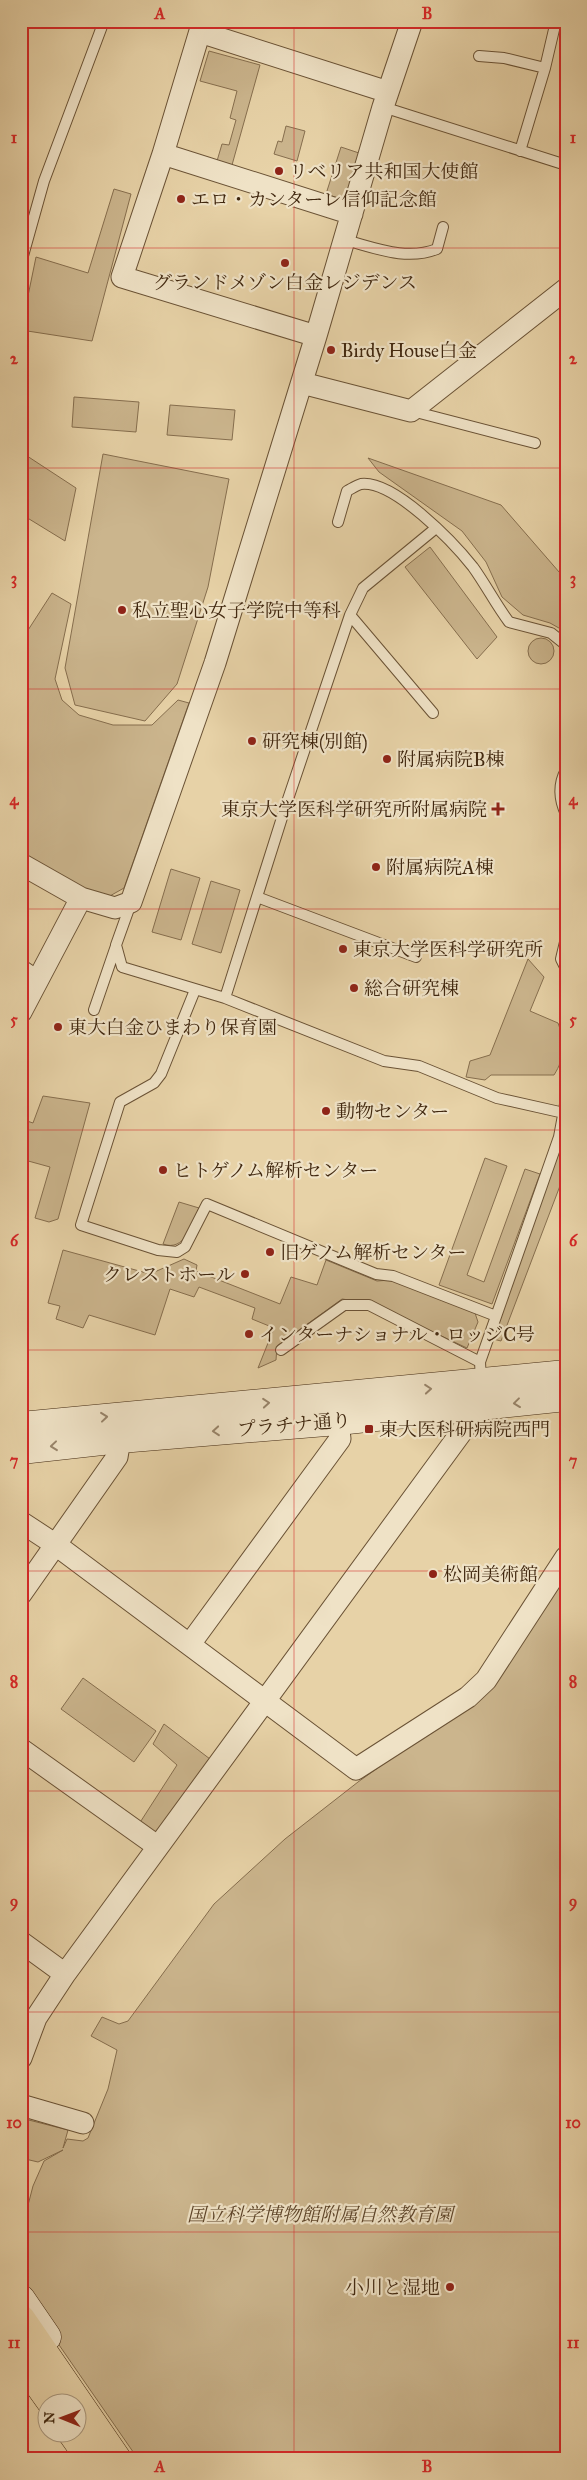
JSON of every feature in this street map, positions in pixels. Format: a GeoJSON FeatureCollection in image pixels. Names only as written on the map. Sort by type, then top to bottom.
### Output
{"type":"FeatureCollection","features":[{"type":"Feature","properties":{"kind":"highway"},"geometry":{"type":"LineString","coordinates":[[21,2319],[117,2459]]}},
{"type":"Feature","properties":{"kind":"highway"},"geometry":{"type":"LineString","coordinates":[[21,2360],[44,2392]]}},
{"type":"Feature","properties":{"kind":"highway"},"geometry":{"type":"LineString","coordinates":[[78,2442],[90,2459]]}},
{"type":"Feature","properties":{"kind":"main road","name":"プラチナ通り"},"geometry":{"type":"LineString","coordinates":[[21,1426],[120,1415],[475,1385],[566,1374]]}},
{"type":"Feature","properties":{"kind":"main road","name":"プラチナ通り"},"geometry":{"type":"LineString","coordinates":[[21,1450],[120,1439],[338,1421],[475,1385],[566,1397]]}},
{"type":"Feature","properties":{"kind":"main road"},"geometry":{"type":"LineString","coordinates":[[21,2299],[75,2380],[132,2459]]}},
{"type":"Feature","properties":{"kind":"main road"},"geometry":{"type":"LineString","coordinates":[[21,2377],[38,2401]]}},
{"type":"Feature","properties":{"kind":"main road"},"geometry":{"type":"LineString","coordinates":[[66,2442],[78,2459]]}},
{"type":"Feature","properties":{"kind":"street"},"geometry":{"type":"LineString","coordinates":[[21,864],[81,898],[115,908],[131,902],[215,663],[302,383],[386,100],[412,21]]}},
{"type":"Feature","properties":{"kind":"street"},"geometry":{"type":"LineString","coordinates":[[316,336],[122,277],[163,154],[201,27],[386,100]]}},
{"type":"Feature","properties":{"kind":"street"},"geometry":{"type":"LineString","coordinates":[[163,154],[352,214]]}},
{"type":"Feature","properties":{"kind":"street"},"geometry":{"type":"LineString","coordinates":[[302,383],[411,411],[566,289]]}},
{"type":"Feature","properties":{"kind":"street"},"geometry":{"type":"LineString","coordinates":[[21,1012],[81,898]]}},
{"type":"Feature","properties":{"kind":"street"},"geometry":{"type":"LineString","coordinates":[[21,2058],[29,2016],[65,1974],[463,1430],[475,1385]]}},
{"type":"Feature","properties":{"kind":"street"},"geometry":{"type":"LineString","coordinates":[[190,1644],[340,1439],[338,1421]]}},
{"type":"Feature","properties":{"kind":"street"},"geometry":{"type":"LineString","coordinates":[[21,1594],[117,1457],[120,1439]]}},
{"type":"Feature","properties":{"kind":"street"},"geometry":{"type":"LineString","coordinates":[[21,1522],[56,1545],[356,1769],[468,1697],[486,1680],[566,1557]]}},
{"type":"Feature","properties":{"kind":"street"},"geometry":{"type":"LineString","coordinates":[[21,1749],[157,1846]]}},
{"type":"Feature","properties":{"kind":"street"},"geometry":{"type":"LineString","coordinates":[[21,1942],[65,1974]]}},
{"type":"Feature","properties":{"kind":"street"},"geometry":{"type":"LineString","coordinates":[[21,2105],[83,2124]]}},
{"type":"Feature","properties":{"kind":"lane"},"geometry":{"type":"LineString","coordinates":[[21,263],[44,181],[104,21]]}},
{"type":"Feature","properties":{"kind":"lane"},"geometry":{"type":"LineString","coordinates":[[520,151],[545,68],[556,21]]}},
{"type":"Feature","properties":{"kind":"lane"},"geometry":{"type":"LineString","coordinates":[[480,56],[504,58],[545,68]]}},
{"type":"Feature","properties":{"kind":"lane"},"geometry":{"type":"LineString","coordinates":[[386,100],[520,151],[566,165]]}},
{"type":"Feature","properties":{"kind":"lane"},"geometry":{"type":"LineString","coordinates":[[345,240],[396,254],[423,254],[437,249],[443,227]]}},
{"type":"Feature","properties":{"kind":"lane"},"geometry":{"type":"LineString","coordinates":[[411,411],[535,443]]}},
{"type":"Feature","properties":{"kind":"lane"},"geometry":{"type":"LineString","coordinates":[[338,522],[347,491],[360,484],[379,486],[423,515],[436,528],[473,568],[509,622],[551,633],[566,645]]}},
{"type":"Feature","properties":{"kind":"lane"},"geometry":{"type":"LineString","coordinates":[[225,998],[350,615],[363,588],[436,528]]}},
{"type":"Feature","properties":{"kind":"lane"},"geometry":{"type":"LineString","coordinates":[[350,615],[433,713]]}},
{"type":"Feature","properties":{"kind":"lane"},"geometry":{"type":"LineString","coordinates":[[566,770],[561,778],[560,795],[566,814]]}},
{"type":"Feature","properties":{"kind":"lane"},"geometry":{"type":"LineString","coordinates":[[257,897],[416,957]]}},
{"type":"Feature","properties":{"kind":"lane"},"geometry":{"type":"LineString","coordinates":[[94,1010],[131,902]]}},
{"type":"Feature","properties":{"kind":"lane"},"geometry":{"type":"LineString","coordinates":[[566,938],[561,959],[566,969]]}},
{"type":"Feature","properties":{"kind":"lane"},"geometry":{"type":"LineString","coordinates":[[116,945],[122,968],[225,998],[384,1061],[419,1066],[497,1098],[564,1113]]}},
{"type":"Feature","properties":{"kind":"lane"},"geometry":{"type":"LineString","coordinates":[[21,964],[40,978]]}},
{"type":"Feature","properties":{"kind":"lane"},"geometry":{"type":"LineString","coordinates":[[195,990],[161,1074],[154,1083],[120,1102],[81,1225],[158,1250],[178,1252],[185,1247],[207,1204],[376,1274],[392,1276],[496,1316]]}},
{"type":"Feature","properties":{"kind":"lane"},"geometry":{"type":"LineString","coordinates":[[281,1350],[344,1306],[369,1305],[475,1385],[496,1316],[559,1137],[566,1098]]}},
{"type":"Feature","properties":{"kind":"green space"},"geometry":{"type":"Polygon","coordinates":[[[209,51],[260,65],[232,165],[217,161],[222,144],[229,145],[236,120],[230,118],[237,91],[200,81],[209,51]]]}},
{"type":"Feature","properties":{"kind":"green space"},"geometry":{"type":"Polygon","coordinates":[[[286,126],[305,131],[297,161],[274,154],[278,141],[282,142],[286,126]]]}},
{"type":"Feature","properties":{"kind":"green space"},"geometry":{"type":"Polygon","coordinates":[[[341,147],[362,154],[349,196],[341,199],[326,194],[341,147]]]}},
{"type":"Feature","properties":{"kind":"green space"},"geometry":{"type":"Polygon","coordinates":[[[114,189],[131,194],[92,341],[21,330],[36,257],[88,273],[114,189]]]}},
{"type":"Feature","properties":{"kind":"green space"},"geometry":{"type":"Polygon","coordinates":[[[74,397],[139,402],[136,432],[72,427],[74,397]]]}},
{"type":"Feature","properties":{"kind":"green space"},"geometry":{"type":"Polygon","coordinates":[[[170,405],[235,410],[232,440],[167,435],[170,405]]]}},
{"type":"Feature","properties":{"kind":"green space"},"geometry":{"type":"Polygon","coordinates":[[[21,452],[76,488],[65,541],[21,514],[21,452]]]}},
{"type":"Feature","properties":{"kind":"green space"},"geometry":{"type":"Polygon","coordinates":[[[103,454],[229,479],[208,587],[177,684],[145,721],[75,705],[65,668],[103,454]]]}},
{"type":"Feature","properties":{"kind":"green space"},"geometry":{"type":"Polygon","coordinates":[[[368,458],[501,505],[566,580],[566,632],[550,623],[523,615],[502,597],[486,562],[462,531],[379,472],[368,458]]]}},
{"type":"Feature","properties":{"kind":"green space"},"geometry":{"type":"Polygon","coordinates":[[[430,547],[497,637],[477,659],[405,567],[430,547]]]}},
{"type":"Feature","properties":{"kind":"green space"},"geometry":{"type":"Polygon","coordinates":[[[52,593],[71,604],[55,679],[62,700],[79,715],[113,725],[152,725],[178,700],[189,703],[124,888],[108,897],[83,888],[21,852],[21,641],[52,593]]]}},
{"type":"Feature","properties":{"kind":"green space"},"geometry":{"type":"Polygon","coordinates":[[[541,638],[551,641],[554,651],[551,661],[541,664],[531,661],[528,651],[531,641],[541,638]]]}},
{"type":"Feature","properties":{"kind":"green space"},"geometry":{"type":"Polygon","coordinates":[[[171,869],[200,878],[181,940],[152,932],[171,869]]]}},
{"type":"Feature","properties":{"kind":"green space"},"geometry":{"type":"Polygon","coordinates":[[[211,881],[240,890],[221,953],[192,944],[211,881]]]}},
{"type":"Feature","properties":{"kind":"green space"},"geometry":{"type":"Polygon","coordinates":[[[528,959],[544,977],[530,1011],[558,1023],[560,1030],[563,1050],[558,1069],[554,1075],[491,1075],[485,1080],[466,1077],[470,1061],[490,1055],[528,959]]]}},
{"type":"Feature","properties":{"kind":"green space"},"geometry":{"type":"Polygon","coordinates":[[[43,1096],[90,1103],[58,1219],[49,1222],[35,1218],[50,1167],[21,1159],[21,1119],[33,1123],[43,1096]]]}},
{"type":"Feature","properties":{"kind":"green space"},"geometry":{"type":"Polygon","coordinates":[[[566,1129],[566,1170],[501,1341],[493,1339],[566,1129]]]}},
{"type":"Feature","properties":{"kind":"green space"},"geometry":{"type":"Polygon","coordinates":[[[485,1158],[507,1166],[467,1275],[484,1282],[525,1169],[540,1174],[492,1304],[439,1285],[485,1158]]]}},
{"type":"Feature","properties":{"kind":"green space"},"geometry":{"type":"Polygon","coordinates":[[[179,1202],[199,1208],[187,1235],[182,1240],[177,1244],[163,1244],[179,1202]]]}},
{"type":"Feature","properties":{"kind":"green space"},"geometry":{"type":"Polygon","coordinates":[[[63,1250],[150,1274],[184,1259],[197,1265],[196,1271],[280,1304],[291,1277],[317,1285],[326,1260],[377,1281],[391,1280],[475,1313],[478,1322],[467,1348],[371,1303],[342,1299],[277,1346],[276,1360],[258,1368],[274,1328],[252,1319],[255,1308],[199,1287],[194,1297],[170,1289],[155,1335],[89,1315],[83,1328],[56,1319],[60,1306],[48,1303],[63,1250]]]}},
{"type":"Feature","properties":{"kind":"green space","name":"国立科学博物館附属自然教育園"},"geometry":{"type":"Polygon","coordinates":[[[566,1569],[566,2459],[138,2459],[21,2290],[21,2232],[33,2186],[44,2161],[63,2150],[38,2162],[21,2158],[21,2118],[68,2130],[63,2148],[67,2139],[83,2141],[88,2138],[108,2089],[117,2050],[91,2036],[102,2017],[119,2024],[128,2021],[214,1904],[285,1839],[358,1782],[486,1691],[566,1569]]]}},
{"type":"Feature","properties":{"kind":"green space"},"geometry":{"type":"Polygon","coordinates":[[[83,1678],[156,1731],[134,1762],[61,1709],[83,1678]]]}},
{"type":"Feature","properties":{"kind":"green space"},"geometry":{"type":"Polygon","coordinates":[[[164,1724],[210,1759],[155,1836],[139,1824],[177,1765],[153,1744],[164,1724]]]}},
{"type":"Feature","properties":{"kind":"place","name":"リベリア共和国大使館"},"geometry":{"type":"Point","coordinates":[279,171]}},
{"type":"Feature","properties":{"kind":"place","name":"エロ・カンターレ信仰記念館"},"geometry":{"type":"Point","coordinates":[181,199]}},
{"type":"Feature","properties":{"kind":"place","name":"グランドメゾン白金レジデンス"},"geometry":{"type":"Point","coordinates":[285,263]}},
{"type":"Feature","properties":{"kind":"place","name":"Birdy House白金"},"geometry":{"type":"Point","coordinates":[331,350]}},
{"type":"Feature","properties":{"kind":"place","name":"私立聖心女子学院中等科"},"geometry":{"type":"Point","coordinates":[122,610]}},
{"type":"Feature","properties":{"kind":"place","name":"研究棟(別館)"},"geometry":{"type":"Point","coordinates":[252,741]}},
{"type":"Feature","properties":{"kind":"place","name":"附属病院B棟"},"geometry":{"type":"Point","coordinates":[387,759]}},
{"type":"Feature","properties":{"kind":"place","name":"東京大学医科学研究所附属病院"},"geometry":{"type":"Point","coordinates":[498,809]}},
{"type":"Feature","properties":{"kind":"place","name":"附属病院A棟"},"geometry":{"type":"Point","coordinates":[376,867]}},
{"type":"Feature","properties":{"kind":"place","name":"東京大学医科学研究所"},"geometry":{"type":"Point","coordinates":[343,949]}},
{"type":"Feature","properties":{"kind":"place","name":"総合研究棟"},"geometry":{"type":"Point","coordinates":[354,988]}},
{"type":"Feature","properties":{"kind":"place","name":"東大白金ひまわり保育園"},"geometry":{"type":"Point","coordinates":[58,1027]}},
{"type":"Feature","properties":{"kind":"place","name":"動物センター"},"geometry":{"type":"Point","coordinates":[326,1111]}},
{"type":"Feature","properties":{"kind":"place","name":"ヒトゲノム解析センター"},"geometry":{"type":"Point","coordinates":[163,1170]}},
{"type":"Feature","properties":{"kind":"place","name":"旧ゲノム解析センター"},"geometry":{"type":"Point","coordinates":[270,1252]}},
{"type":"Feature","properties":{"kind":"place","name":"クレストホール"},"geometry":{"type":"Point","coordinates":[245,1274]}},
{"type":"Feature","properties":{"kind":"place","name":"インターナショナル・ロッジC号"},"geometry":{"type":"Point","coordinates":[249,1334]}},
{"type":"Feature","properties":{"kind":"place","name":"東大医科研病院西門"},"geometry":{"type":"Point","coordinates":[369,1429]}},
{"type":"Feature","properties":{"kind":"place","name":"松岡美術館"},"geometry":{"type":"Point","coordinates":[433,1574]}},
{"type":"Feature","properties":{"kind":"place","name":"小川と湿地"},"geometry":{"type":"Point","coordinates":[450,2287]}}]}
